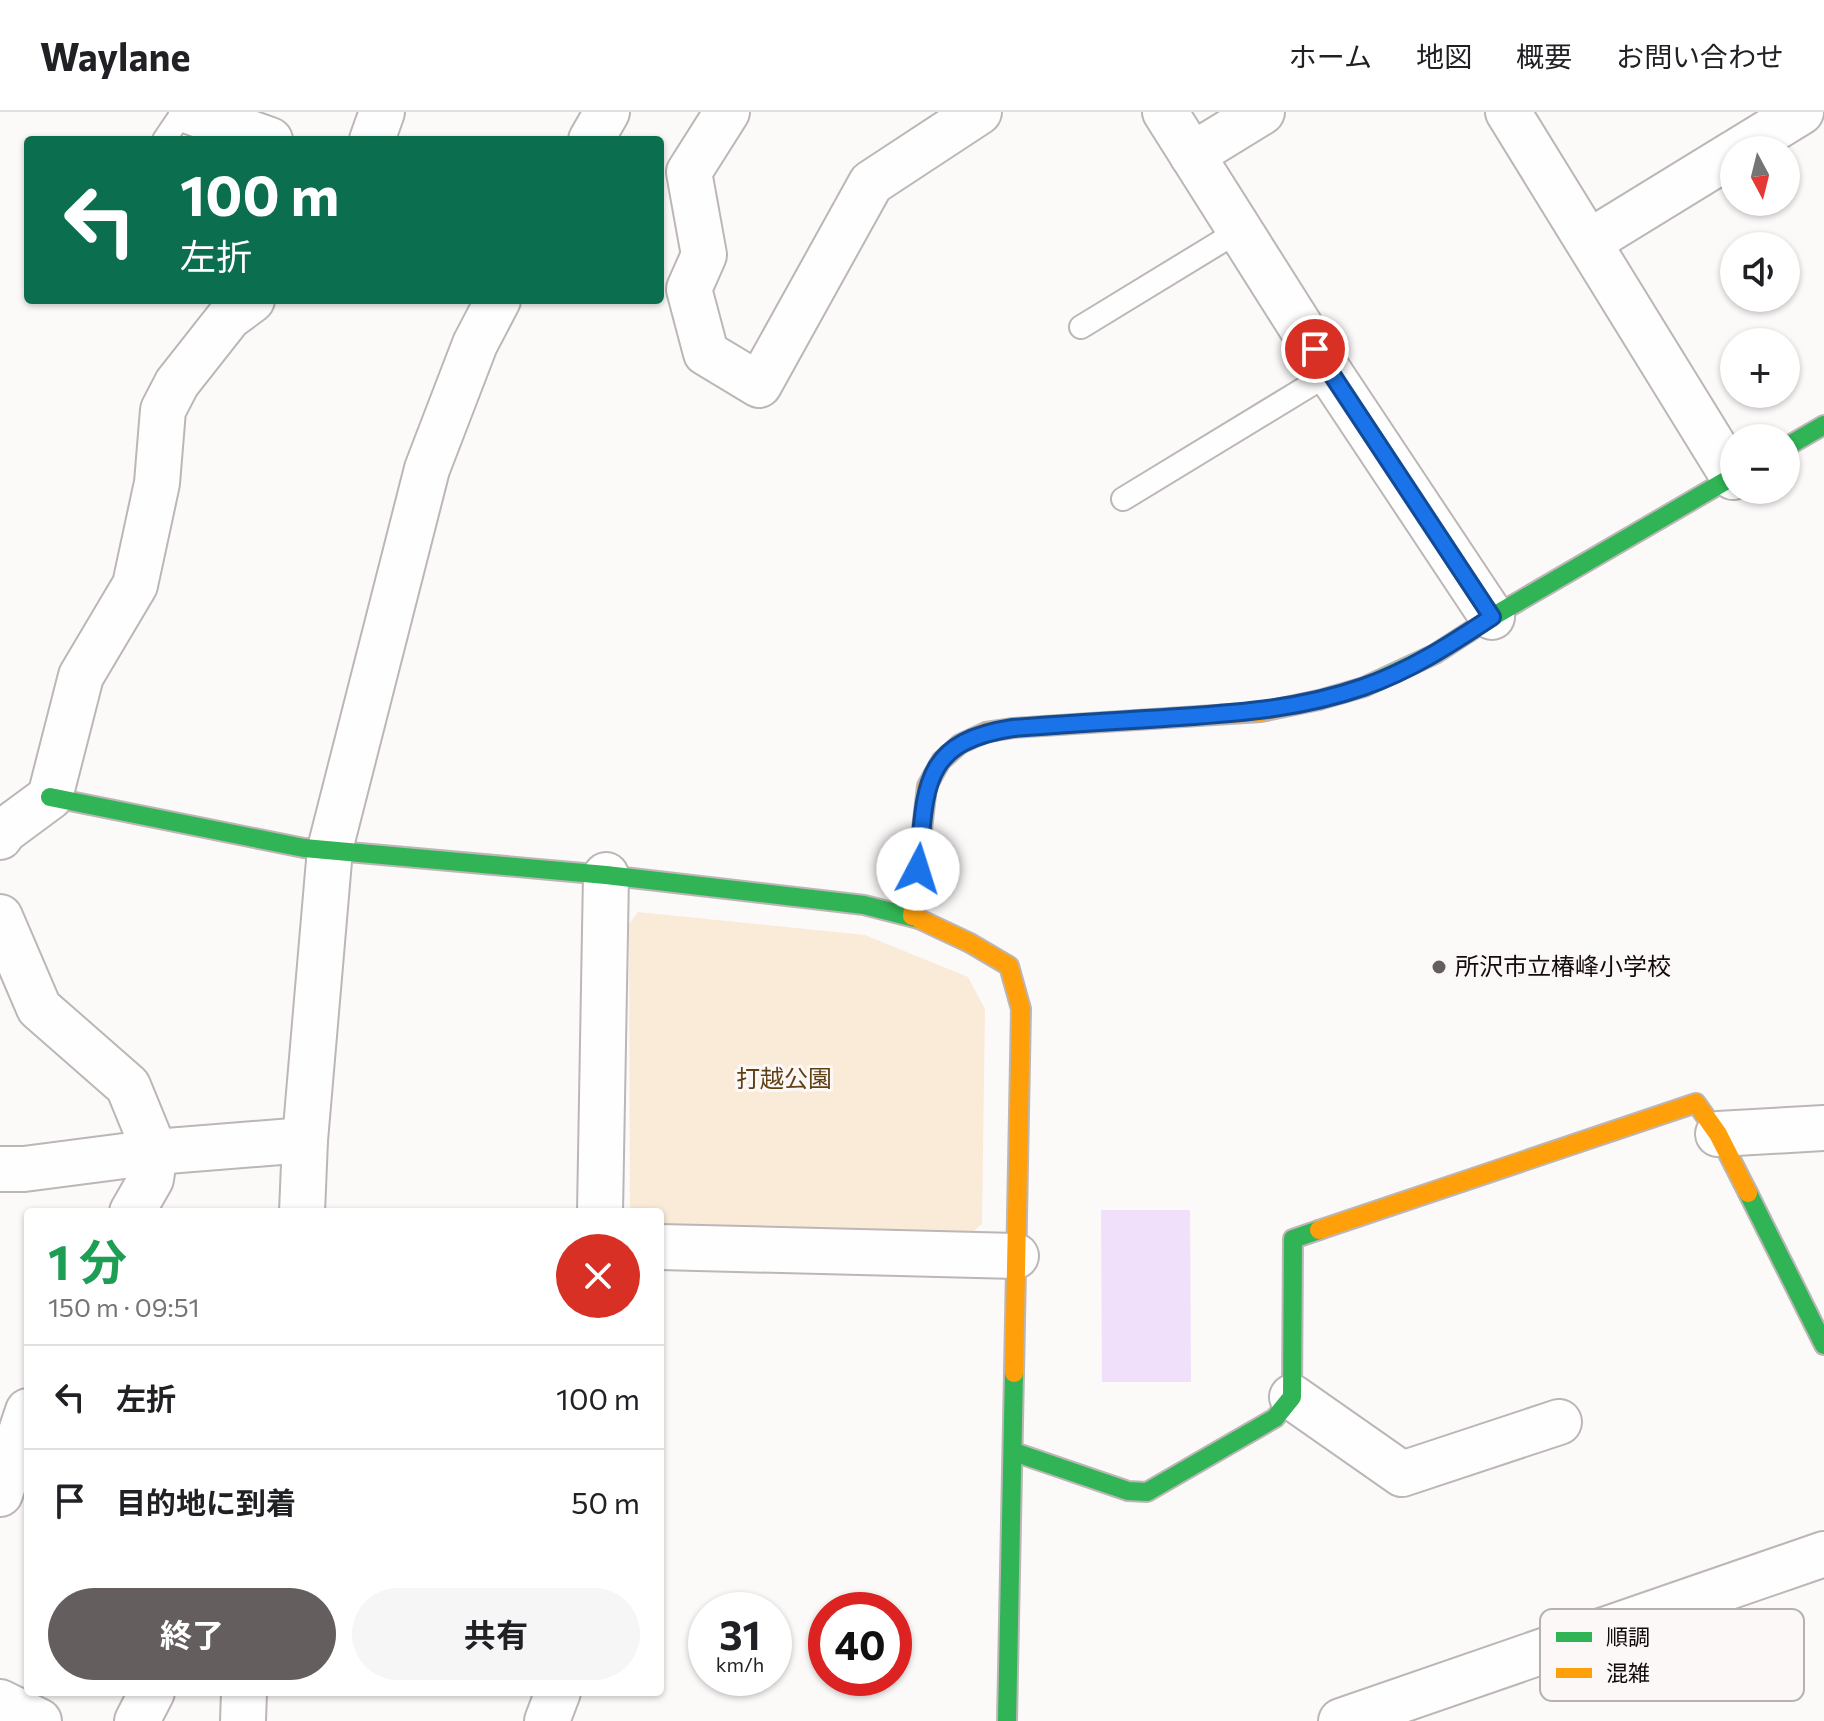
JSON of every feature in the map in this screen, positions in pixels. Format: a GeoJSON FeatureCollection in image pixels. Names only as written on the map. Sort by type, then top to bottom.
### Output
{"type":"FeatureCollection","features":[{"type":"Feature","properties":{"kind":"street"},"geometry":{"type":"LineString","coordinates":[[191,112],[259,136]]}},
{"type":"Feature","properties":{"kind":"street"},"geometry":{"type":"LineString","coordinates":[[373,136],[382,112]]}},
{"type":"Feature","properties":{"kind":"street"},"geometry":{"type":"LineString","coordinates":[[593,136],[607,112]]}},
{"type":"Feature","properties":{"kind":"street"},"geometry":{"type":"LineString","coordinates":[[727,112],[689,172],[704,255],[689,289],[706,353],[759,385],[871,183],[979,112]]}},
{"type":"Feature","properties":{"kind":"street"},"geometry":{"type":"LineString","coordinates":[[1165,112],[1330,373],[1492,617]]}},
{"type":"Feature","properties":{"kind":"street"},"geometry":{"type":"LineString","coordinates":[[1192,155],[1262,112]]}},
{"type":"Feature","properties":{"kind":"street"},"geometry":{"type":"LineString","coordinates":[[1508,112],[1720,454]]}},
{"type":"Feature","properties":{"kind":"street"},"geometry":{"type":"LineString","coordinates":[[1762,136],[1801,112]]}},
{"type":"Feature","properties":{"kind":"street"},"geometry":{"type":"LineString","coordinates":[[1589,242],[1720,162]]}},
{"type":"Feature","properties":{"kind":"street"},"geometry":{"type":"LineString","coordinates":[[0,837],[50,797],[81,676],[135,585],[157,483],[163,410],[177,383],[229,317],[247,304]]}},
{"type":"Feature","properties":{"kind":"street"},"geometry":{"type":"LineString","coordinates":[[302,1208],[305,1140],[330,849],[427,469],[475,344],[496,304]]}},
{"type":"Feature","properties":{"kind":"street"},"geometry":{"type":"LineString","coordinates":[[1800,439],[1824,425]]}},
{"type":"Feature","properties":{"kind":"street"},"geometry":{"type":"LineString","coordinates":[[912,916],[927,786],[941,761],[960,744],[986,732],[1013,728],[1261,712],[1364,687],[1435,654],[1492,617],[1720,485]]}},
{"type":"Feature","properties":{"kind":"street"},"geometry":{"type":"LineString","coordinates":[[50,797],[304,848],[606,875],[864,905],[912,916],[970,943],[1009,966],[1021,1009],[1007,1721]]}},
{"type":"Feature","properties":{"kind":"street"},"geometry":{"type":"LineString","coordinates":[[600,1208],[606,875]]}},
{"type":"Feature","properties":{"kind":"street"},"geometry":{"type":"LineString","coordinates":[[0,917],[39,1008],[128,1086],[155,1152],[151,1179],[134,1208]]}},
{"type":"Feature","properties":{"kind":"street"},"geometry":{"type":"LineString","coordinates":[[1014,1452],[1128,1491],[1147,1492],[1275,1418],[1292,1397],[1293,1239],[1696,1103],[1718,1134],[1824,1345]]}},
{"type":"Feature","properties":{"kind":"street"},"geometry":{"type":"LineString","coordinates":[[1718,1134],[1824,1128]]}},
{"type":"Feature","properties":{"kind":"street"},"geometry":{"type":"LineString","coordinates":[[0,1169],[305,1140]]}},
{"type":"Feature","properties":{"kind":"street"},"geometry":{"type":"LineString","coordinates":[[664,1247],[1016,1256]]}},
{"type":"Feature","properties":{"kind":"street"},"geometry":{"type":"LineString","coordinates":[[1292,1397],[1402,1474],[1559,1422]]}},
{"type":"Feature","properties":{"kind":"street"},"geometry":{"type":"LineString","coordinates":[[0,1494],[24,1423]]}},
{"type":"Feature","properties":{"kind":"street"},"geometry":{"type":"LineString","coordinates":[[1684,1609],[1824,1554]]}},
{"type":"Feature","properties":{"kind":"street"},"geometry":{"type":"LineString","coordinates":[[1341,1721],[1441,1704],[1540,1665]]}},
{"type":"Feature","properties":{"kind":"street"},"geometry":{"type":"LineString","coordinates":[[137,1721],[150,1696]]}},
{"type":"Feature","properties":{"kind":"street"},"geometry":{"type":"LineString","coordinates":[[243,1721],[244,1696]]}},
{"type":"Feature","properties":{"kind":"street"},"geometry":{"type":"LineString","coordinates":[[547,1721],[556,1696]]}},
{"type":"Feature","properties":{"kind":"street"},"geometry":{"type":"LineString","coordinates":[[0,1702],[39,1721]]}},
{"type":"Feature","properties":{"kind":"lane"},"geometry":{"type":"LineString","coordinates":[[167,136],[183,112]]}},
{"type":"Feature","properties":{"kind":"lane"},"geometry":{"type":"LineString","coordinates":[[1081,327],[1240,230]]}},
{"type":"Feature","properties":{"kind":"lane"},"geometry":{"type":"LineString","coordinates":[[1123,499],[1330,373]]}},
{"type":"Feature","properties":{"kind":"green space","name":"打越公園"},"geometry":{"type":"Polygon","coordinates":[[[638,912],[865,935],[968,977],[985,1009],[982,1224],[966,1238],[664,1227],[664,1208],[630,1208],[629,924],[638,912]]]}},
{"type":"Feature","properties":{"kind":"shaded area"},"geometry":{"type":"Polygon","coordinates":[[[1101,1210],[1190,1210],[1191,1382],[1102,1382],[1101,1210]]]}},
{"type":"Feature","properties":{"kind":"traffic: fast"},"geometry":{"type":"LineString","coordinates":[[1800,439],[1824,425]]}},
{"type":"Feature","properties":{"kind":"traffic: fast"},"geometry":{"type":"LineString","coordinates":[[1319,700],[1364,687],[1435,654],[1492,617],[1720,484]]}},
{"type":"Feature","properties":{"kind":"traffic: fast"},"geometry":{"type":"LineString","coordinates":[[50,797],[304,848],[606,875],[864,905],[919,919]]}},
{"type":"Feature","properties":{"kind":"traffic: fast"},"geometry":{"type":"LineString","coordinates":[[1748,1193],[1824,1345]]}},
{"type":"Feature","properties":{"kind":"traffic: fast"},"geometry":{"type":"LineString","coordinates":[[1014,1452],[1128,1491],[1147,1492],[1275,1418],[1292,1397],[1293,1239],[1319,1230]]}},
{"type":"Feature","properties":{"kind":"traffic: fast"},"geometry":{"type":"LineString","coordinates":[[1007,1721],[1014,1373]]}},
{"type":"Feature","properties":{"kind":"traffic: slow"},"geometry":{"type":"LineString","coordinates":[[912,916],[927,786],[941,761],[960,744],[986,732],[1013,728],[1261,712],[1319,700]]}},
{"type":"Feature","properties":{"kind":"traffic: slow"},"geometry":{"type":"LineString","coordinates":[[919,919],[1009,966],[1021,1009],[1014,1373]]}},
{"type":"Feature","properties":{"kind":"traffic: slow"},"geometry":{"type":"LineString","coordinates":[[1319,1230],[1696,1103],[1718,1134],[1748,1193]]}},
{"type":"Feature","properties":{"kind":"place","name":"所沢市立椿峰小学校"},"geometry":{"type":"Point","coordinates":[1439,967]}},
{"type":"Feature","properties":{"kind":"route"},"geometry":{"type":"LineString","coordinates":[[918,869],[927,786],[941,761],[960,744],[986,732],[1261,712],[1312,702],[1399,673],[1492,617],[1315,349]]}}]}
